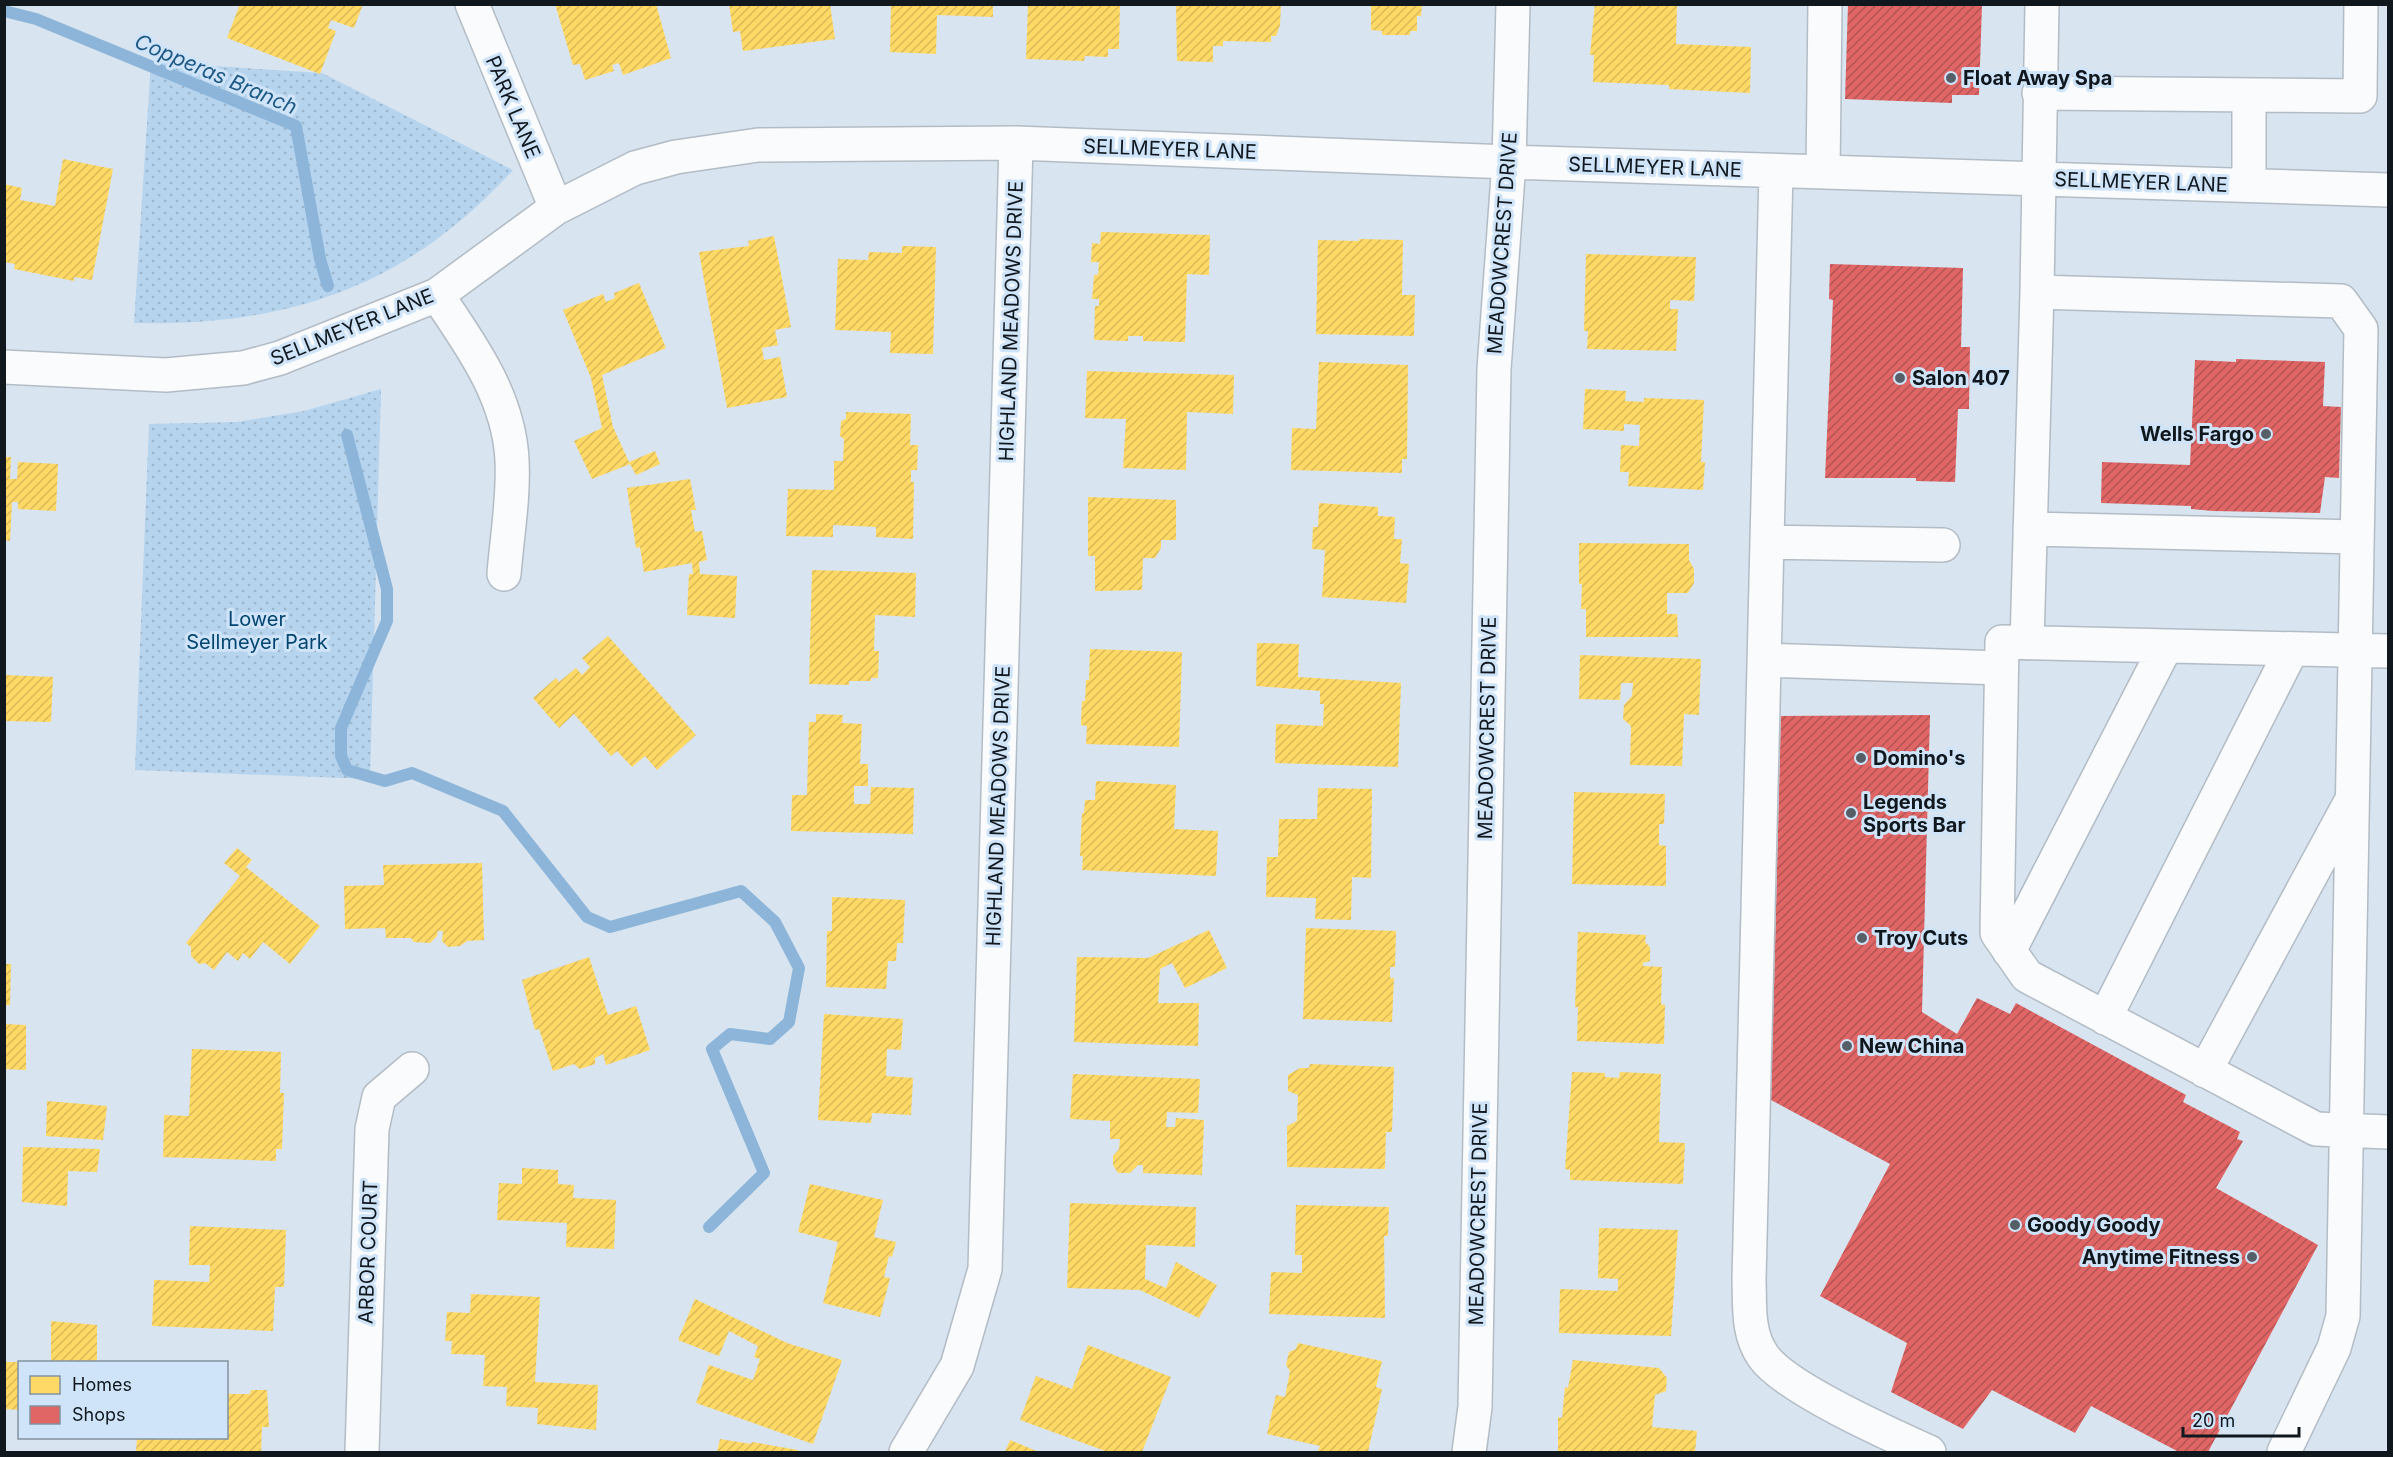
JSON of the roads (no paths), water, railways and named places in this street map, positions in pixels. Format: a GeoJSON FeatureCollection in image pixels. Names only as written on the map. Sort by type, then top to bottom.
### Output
{"type":"FeatureCollection","features":[{"type":"Feature","properties":{"kind":"street","name":"PARK LANE"},"geometry":{"type":"LineString","coordinates":[[472,4],[556,208]]}},
{"type":"Feature","properties":{"kind":"street","name":"MEADOWCREST DRIVE"},"geometry":{"type":"LineString","coordinates":[[1469,1452],[1475,1395],[1494,369],[1509,162],[1513,4]]}},
{"type":"Feature","properties":{"kind":"street"},"geometry":{"type":"LineString","coordinates":[[1823,172],[1825,4]]}},
{"type":"Feature","properties":{"kind":"street"},"geometry":{"type":"LineString","coordinates":[[2027,643],[2042,4]]}},
{"type":"Feature","properties":{"kind":"street"},"geometry":{"type":"LineString","coordinates":[[2039,93],[2360,96],[2361,4]]}},
{"type":"Feature","properties":{"kind":"street"},"geometry":{"type":"LineString","coordinates":[[2249,95],[2249,186]]}},
{"type":"Feature","properties":{"kind":"street","name":"SELLMEYER LANE"},"geometry":{"type":"LineString","coordinates":[[4,367],[166,375],[243,368],[280,358],[437,295],[556,208],[635,168],[676,157],[758,146],[1016,143],[2037,180],[2388,189]]}},
{"type":"Feature","properties":{"kind":"street","name":"HIGHLAND MEADOWS DRIVE"},"geometry":{"type":"LineString","coordinates":[[906,1452],[957,1366],[985,1269],[1016,143]]}},
{"type":"Feature","properties":{"kind":"street"},"geometry":{"type":"LineString","coordinates":[[1776,171],[1749,1280],[1750,1327],[1762,1356],[1785,1378],[1929,1452]]}},
{"type":"Feature","properties":{"kind":"street"},"geometry":{"type":"LineString","coordinates":[[2037,292],[2341,301],[2361,329],[2343,1316],[2334,1348],[2284,1452]]}},
{"type":"Feature","properties":{"kind":"street"},"geometry":{"type":"LineString","coordinates":[[437,295],[481,360],[500,404],[512,458],[504,574]]}},
{"type":"Feature","properties":{"kind":"street"},"geometry":{"type":"LineString","coordinates":[[2031,530],[2356,537]]}},
{"type":"Feature","properties":{"kind":"street"},"geometry":{"type":"LineString","coordinates":[[1767,542],[1943,545]]}},
{"type":"Feature","properties":{"kind":"street"},"geometry":{"type":"LineString","coordinates":[[2388,651],[2002,642],[1996,933],[2027,976],[2316,1129],[2388,1132]]}},
{"type":"Feature","properties":{"kind":"street"},"geometry":{"type":"LineString","coordinates":[[2009,951],[2166,646]]}},
{"type":"Feature","properties":{"kind":"street"},"geometry":{"type":"LineString","coordinates":[[2105,1018],[2292,649]]}},
{"type":"Feature","properties":{"kind":"street"},"geometry":{"type":"LineString","coordinates":[[1764,660],[2001,668]]}},
{"type":"Feature","properties":{"kind":"street"},"geometry":{"type":"LineString","coordinates":[[2205,1071],[2352,799]]}},
{"type":"Feature","properties":{"kind":"street","name":"ARBOR COURT"},"geometry":{"type":"LineString","coordinates":[[362,1452],[372,1129],[379,1097],[412,1069]]}},
{"type":"Feature","properties":{"kind":"waterway","name":"Copperas Branch"},"geometry":{"type":"LineString","coordinates":[[4,11],[36,19],[296,126],[320,259],[328,286]]}},
{"type":"Feature","properties":{"kind":"waterway","name":"Copperas Branch"},"geometry":{"type":"LineString","coordinates":[[347,435],[387,589],[387,621],[341,728],[341,756],[347,770],[385,781],[412,773],[503,811],[587,917],[610,927],[741,891],[775,922],[799,968],[789,1022],[770,1039],[730,1034],[712,1049],[764,1173],[709,1227]]}},
{"type":"Feature","properties":{"kind":"place","name":"Float Away Spa"},"geometry":{"type":"Point","coordinates":[1951,78]}},
{"type":"Feature","properties":{"kind":"place","name":"Salon 407"},"geometry":{"type":"Point","coordinates":[1900,378]}},
{"type":"Feature","properties":{"kind":"place","name":"Wells Fargo"},"geometry":{"type":"Point","coordinates":[2266,434]}},
{"type":"Feature","properties":{"kind":"place","name":"Domino's"},"geometry":{"type":"Point","coordinates":[1861,758]}},
{"type":"Feature","properties":{"kind":"place","name":"Legends Sports Bar"},"geometry":{"type":"Point","coordinates":[1851,813]}},
{"type":"Feature","properties":{"kind":"place","name":"Troy Cuts"},"geometry":{"type":"Point","coordinates":[1862,938]}},
{"type":"Feature","properties":{"kind":"place","name":"New China"},"geometry":{"type":"Point","coordinates":[1847,1046]}},
{"type":"Feature","properties":{"kind":"place","name":"Goody Goody"},"geometry":{"type":"Point","coordinates":[2015,1225]}},
{"type":"Feature","properties":{"kind":"place","name":"Anytime Fitness"},"geometry":{"type":"Point","coordinates":[2252,1257]}},
{"type":"Feature","properties":{"kind":"park label","name":"Lower Sellmeyer Park"},"geometry":{"type":"Point","coordinates":[257,630]}}]}
